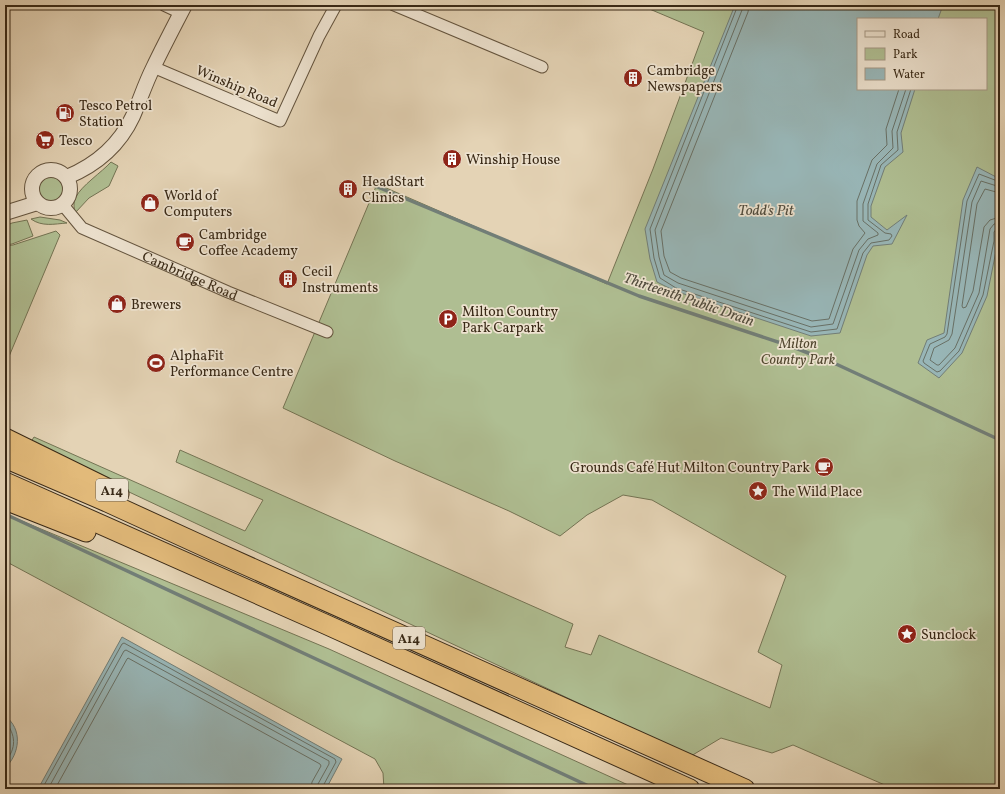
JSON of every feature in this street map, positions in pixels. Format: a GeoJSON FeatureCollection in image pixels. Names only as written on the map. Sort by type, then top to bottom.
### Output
{"type":"FeatureCollection","features":[{"type":"Feature","properties":{"kind":"highway","name":"A14"},"geometry":{"type":"LineString","coordinates":[[5,438],[184,527],[214,551]]}},
{"type":"Feature","properties":{"kind":"highway","name":"A14"},"geometry":{"type":"LineString","coordinates":[[5,458],[107,502],[745,789]]}},
{"type":"Feature","properties":{"kind":"highway","name":"A14"},"geometry":{"type":"LineString","coordinates":[[5,482],[325,624],[690,789]]}},
{"type":"Feature","properties":{"kind":"highway","name":"A14"},"geometry":{"type":"LineString","coordinates":[[5,500],[94,535],[141,543]]}},
{"type":"Feature","properties":{"kind":"street"},"geometry":{"type":"LineString","coordinates":[[67,177],[84,170],[104,156],[118,140],[133,116],[153,67],[183,9],[164,5]]}},
{"type":"Feature","properties":{"kind":"street","name":"Winship Road"},"geometry":{"type":"LineString","coordinates":[[153,67],[280,121],[319,36],[336,5]]}},
{"type":"Feature","properties":{"kind":"street"},"geometry":{"type":"LineString","coordinates":[[394,5],[542,67]]}},
{"type":"Feature","properties":{"kind":"street"},"geometry":{"type":"LineString","coordinates":[[48,170],[62,172],[67,177],[70,184],[71,192],[68,199],[63,205],[50,209],[37,203],[32,196],[31,187],[34,178],[41,172],[48,170]]}},
{"type":"Feature","properties":{"kind":"street"},"geometry":{"type":"LineString","coordinates":[[5,213],[37,203]]}},
{"type":"Feature","properties":{"kind":"street","name":"Cambridge Road"},"geometry":{"type":"LineString","coordinates":[[63,205],[82,228],[221,289],[327,332]]}},
{"type":"Feature","properties":{"kind":"green space","name":"Milton Country Park"},"geometry":{"type":"Polygon","coordinates":[[[640,5],[1000,5],[1000,789],[894,789],[793,745],[772,753],[721,738],[691,756],[29,445],[34,437],[245,531],[263,500],[176,462],[180,450],[573,624],[565,647],[591,655],[599,635],[770,708],[782,665],[758,652],[786,576],[652,500],[623,495],[587,515],[560,536],[509,511],[395,461],[283,408],[377,184],[607,284],[653,169],[704,32],[640,5]]]}},
{"type":"Feature","properties":{"kind":"green space"},"geometry":{"type":"Polygon","coordinates":[[[111,162],[118,166],[109,186],[89,198],[75,213],[74,201],[76,197],[87,184],[111,162]]]}},
{"type":"Feature","properties":{"kind":"green space"},"geometry":{"type":"Polygon","coordinates":[[[51,177],[60,180],[63,189],[60,198],[51,201],[42,198],[39,189],[42,180],[51,177]]]}},
{"type":"Feature","properties":{"kind":"green space"},"geometry":{"type":"Polygon","coordinates":[[[40,217],[60,220],[67,223],[44,224],[35,222],[31,219],[40,217]]]}},
{"type":"Feature","properties":{"kind":"green space"},"geometry":{"type":"Polygon","coordinates":[[[27,220],[33,236],[5,245],[5,226],[27,220]]]}},
{"type":"Feature","properties":{"kind":"green space"},"geometry":{"type":"Polygon","coordinates":[[[56,231],[60,235],[5,366],[5,246],[13,245],[56,231]]]}},
{"type":"Feature","properties":{"kind":"green space"},"geometry":{"type":"Polygon","coordinates":[[[5,514],[329,649],[637,789],[384,789],[383,773],[375,759],[5,561],[5,514]]]}},
{"type":"Feature","properties":{"kind":"water","name":"Todd's Pit"},"geometry":{"type":"Polygon","coordinates":[[[735,5],[943,5],[938,18],[857,18],[857,90],[915,90],[901,133],[903,152],[885,167],[871,206],[871,217],[887,230],[907,215],[892,244],[873,246],[867,255],[840,333],[811,336],[675,291],[657,282],[650,259],[645,229],[735,5]]]}},
{"type":"Feature","properties":{"kind":"water"},"geometry":{"type":"Polygon","coordinates":[[[977,167],[1000,179],[998,241],[987,296],[962,353],[939,378],[918,363],[927,340],[944,333],[963,200],[977,167]]]}},
{"type":"Feature","properties":{"kind":"water"},"geometry":{"type":"Polygon","coordinates":[[[122,637],[342,759],[326,789],[38,789],[122,637]]]}},
{"type":"Feature","properties":{"kind":"water"},"geometry":{"type":"Polygon","coordinates":[[[5,716],[11,721],[15,728],[17,742],[14,756],[5,768],[5,716]]]}},
{"type":"Feature","properties":{"kind":"waterway","name":"Thirteenth Public Drain"},"geometry":{"type":"LineString","coordinates":[[368,183],[639,296],[793,347],[836,364],[1000,440]]}},
{"type":"Feature","properties":{"kind":"waterway"},"geometry":{"type":"LineString","coordinates":[[5,514],[595,789]]}},
{"type":"Feature","properties":{"kind":"place","name":"Cambridge Newspapers"},"geometry":{"type":"Point","coordinates":[633,78]}},
{"type":"Feature","properties":{"kind":"place","name":"Tesco Petrol Station"},"geometry":{"type":"Point","coordinates":[65,113]}},
{"type":"Feature","properties":{"kind":"place","name":"Tesco"},"geometry":{"type":"Point","coordinates":[45,140]}},
{"type":"Feature","properties":{"kind":"place","name":"Winship House"},"geometry":{"type":"Point","coordinates":[452,159]}},
{"type":"Feature","properties":{"kind":"place","name":"HeadStart Clinics"},"geometry":{"type":"Point","coordinates":[348,189]}},
{"type":"Feature","properties":{"kind":"place","name":"World of Computers"},"geometry":{"type":"Point","coordinates":[150,203]}},
{"type":"Feature","properties":{"kind":"place","name":"Cambridge Coffee Academy"},"geometry":{"type":"Point","coordinates":[185,242]}},
{"type":"Feature","properties":{"kind":"place","name":"Cecil Instruments"},"geometry":{"type":"Point","coordinates":[288,279]}},
{"type":"Feature","properties":{"kind":"place","name":"Brewers"},"geometry":{"type":"Point","coordinates":[117,304]}},
{"type":"Feature","properties":{"kind":"place","name":"Milton Country Park Carpark"},"geometry":{"type":"Point","coordinates":[448,319]}},
{"type":"Feature","properties":{"kind":"place","name":"AlphaFit Performance Centre"},"geometry":{"type":"Point","coordinates":[156,363]}},
{"type":"Feature","properties":{"kind":"place","name":"Grounds Café Hut Milton Country Park"},"geometry":{"type":"Point","coordinates":[824,467]}},
{"type":"Feature","properties":{"kind":"place","name":"The Wild Place"},"geometry":{"type":"Point","coordinates":[758,491]}},
{"type":"Feature","properties":{"kind":"place","name":"Sunclock"},"geometry":{"type":"Point","coordinates":[907,634]}}]}
